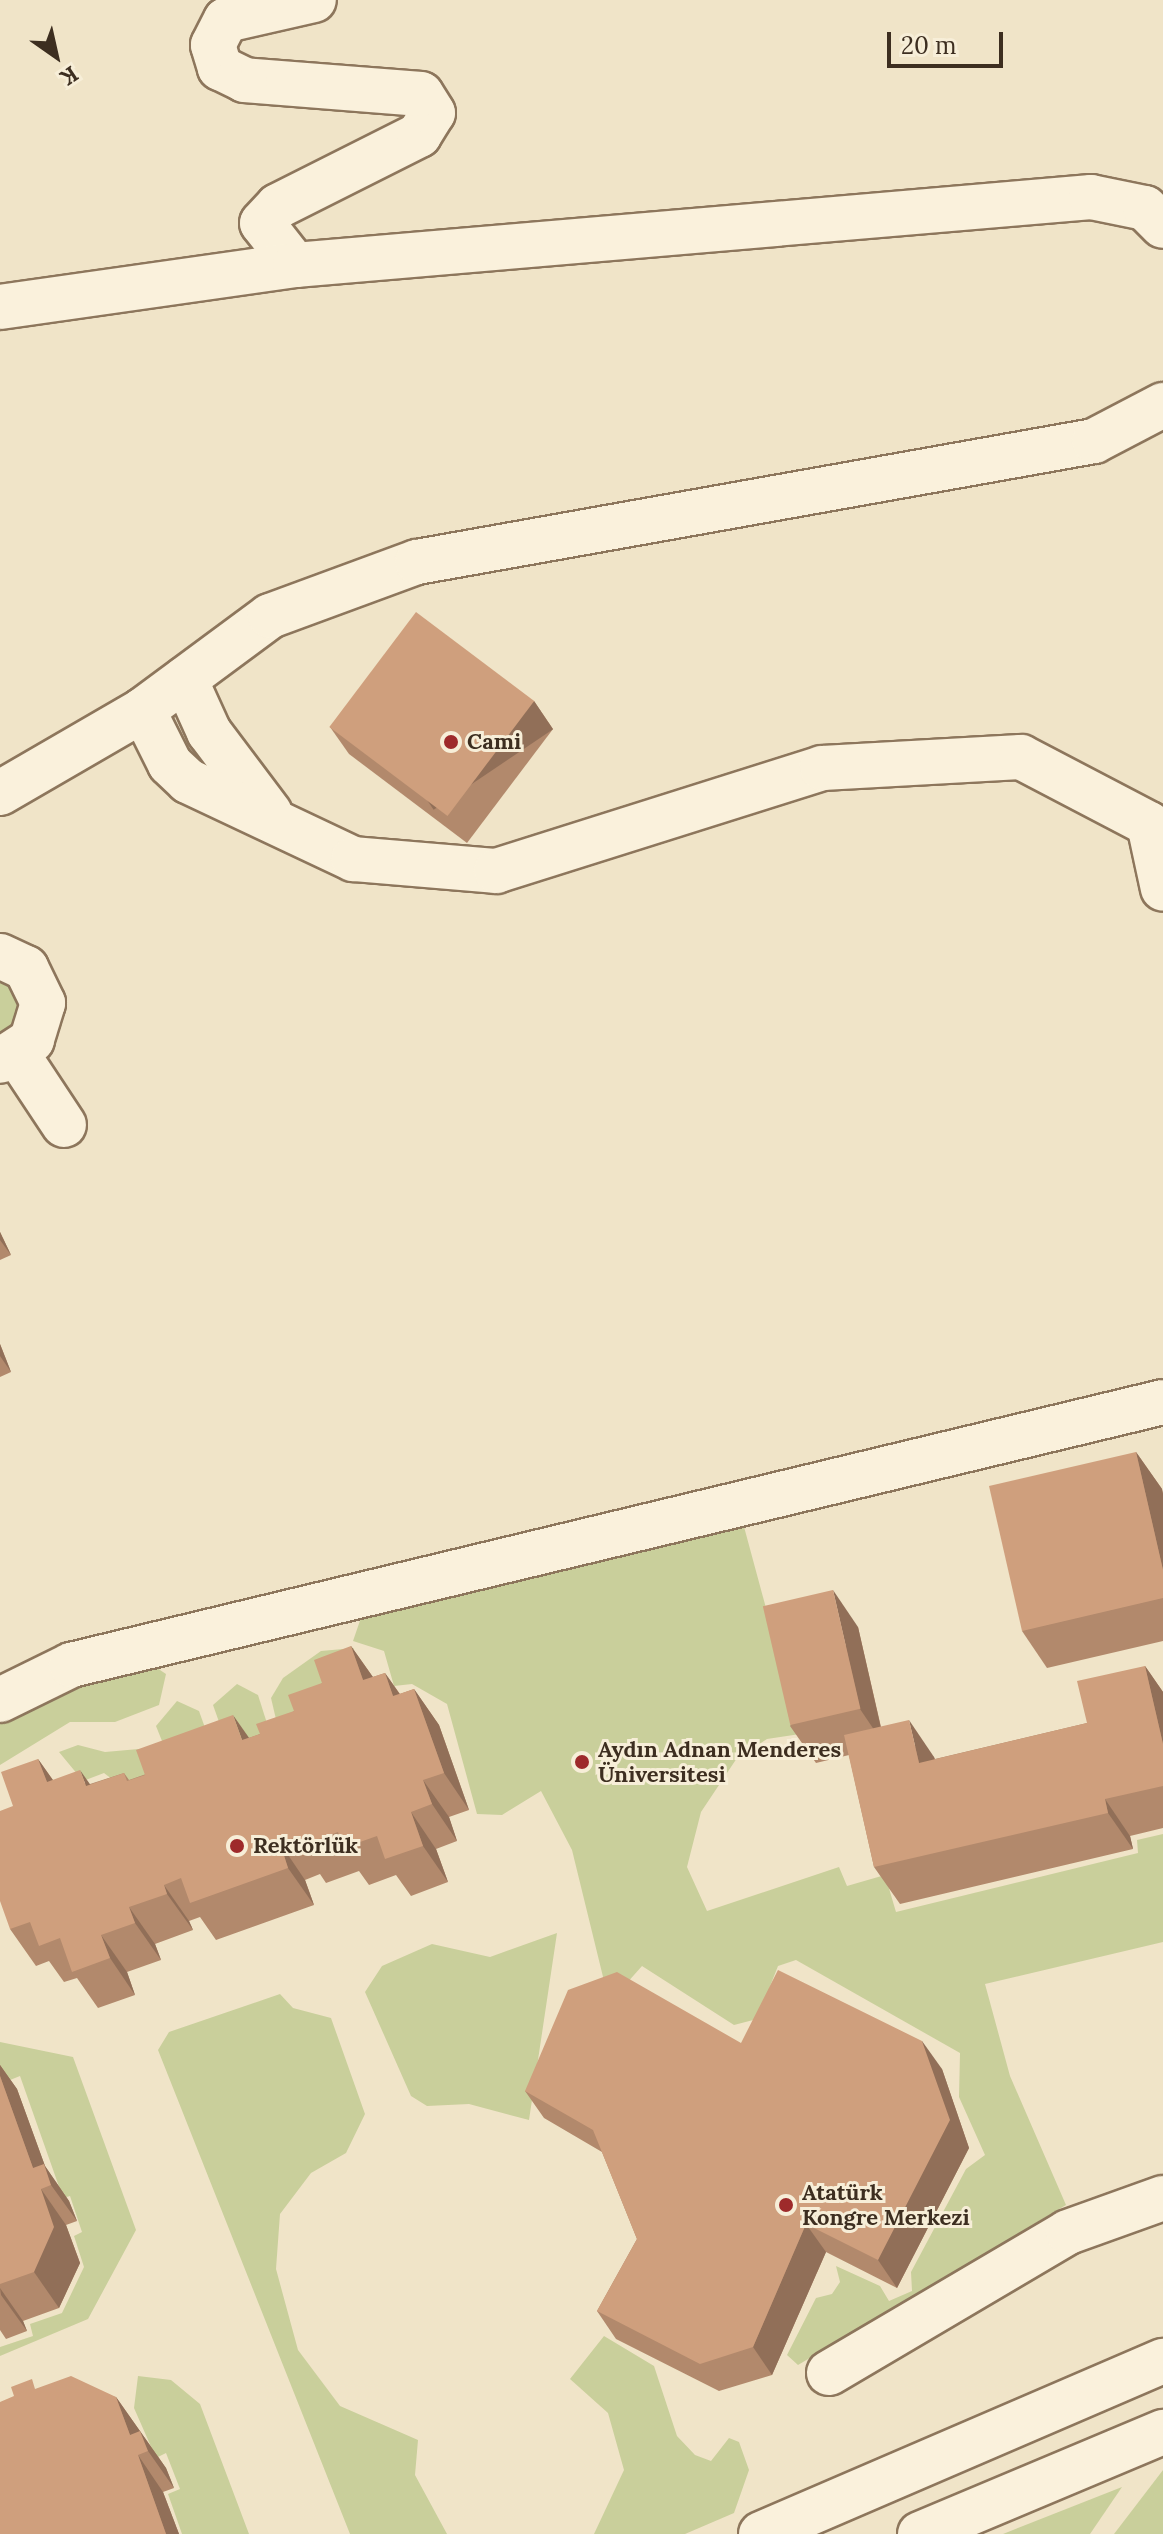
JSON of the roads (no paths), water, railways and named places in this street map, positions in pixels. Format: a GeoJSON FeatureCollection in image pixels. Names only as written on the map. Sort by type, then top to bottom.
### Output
{"type":"FeatureCollection","features":[{"type":"Feature","properties":{"kind":"street"},"geometry":{"type":"LineString","coordinates":[[295,265],[262,223],[278,206],[419,135],[433,113],[421,94],[245,80],[220,68],[213,45],[226,20],[314,0]]}},
{"type":"Feature","properties":{"kind":"street"},"geometry":{"type":"LineString","coordinates":[[0,307],[295,265],[1091,197],[1145,208],[1163,226]]}},
{"type":"Feature","properties":{"kind":"street"},"geometry":{"type":"LineString","coordinates":[[0,793],[143,710],[270,616],[417,562],[1094,441],[1163,405]]}},
{"type":"Feature","properties":{"kind":"street"},"geometry":{"type":"LineString","coordinates":[[185,679],[209,732],[277,821]]}},
{"type":"Feature","properties":{"kind":"street"},"geometry":{"type":"LineString","coordinates":[[143,710],[170,764],[188,781],[353,859],[496,871],[822,768],[1021,757],[1149,824],[1163,889]]}},
{"type":"Feature","properties":{"kind":"street"},"geometry":{"type":"LineString","coordinates":[[0,956],[26,968],[43,1003],[41,1023],[9,1058],[64,1125]]}},
{"type":"Feature","properties":{"kind":"street"},"geometry":{"type":"LineString","coordinates":[[0,1700],[71,1665],[1163,1402]]}},
{"type":"Feature","properties":{"kind":"street"},"geometry":{"type":"LineString","coordinates":[[829,2373],[1068,2232],[1163,2198]]}},
{"type":"Feature","properties":{"kind":"street"},"geometry":{"type":"LineString","coordinates":[[761,2534],[1163,2361]]}},
{"type":"Feature","properties":{"kind":"street"},"geometry":{"type":"LineString","coordinates":[[920,2534],[1163,2432]]}},
{"type":"Feature","properties":{"kind":"place","name":"Cami"},"geometry":{"type":"Point","coordinates":[451,742]}},
{"type":"Feature","properties":{"kind":"place","name":"Aydın Adnan Menderes Üniversitesi"},"geometry":{"type":"Point","coordinates":[582,1762]}},
{"type":"Feature","properties":{"kind":"place","name":"Rektörlük"},"geometry":{"type":"Point","coordinates":[237,1846]}},
{"type":"Feature","properties":{"kind":"place","name":"Atatürk Kongre Merkezi"},"geometry":{"type":"Point","coordinates":[786,2205]}}]}
